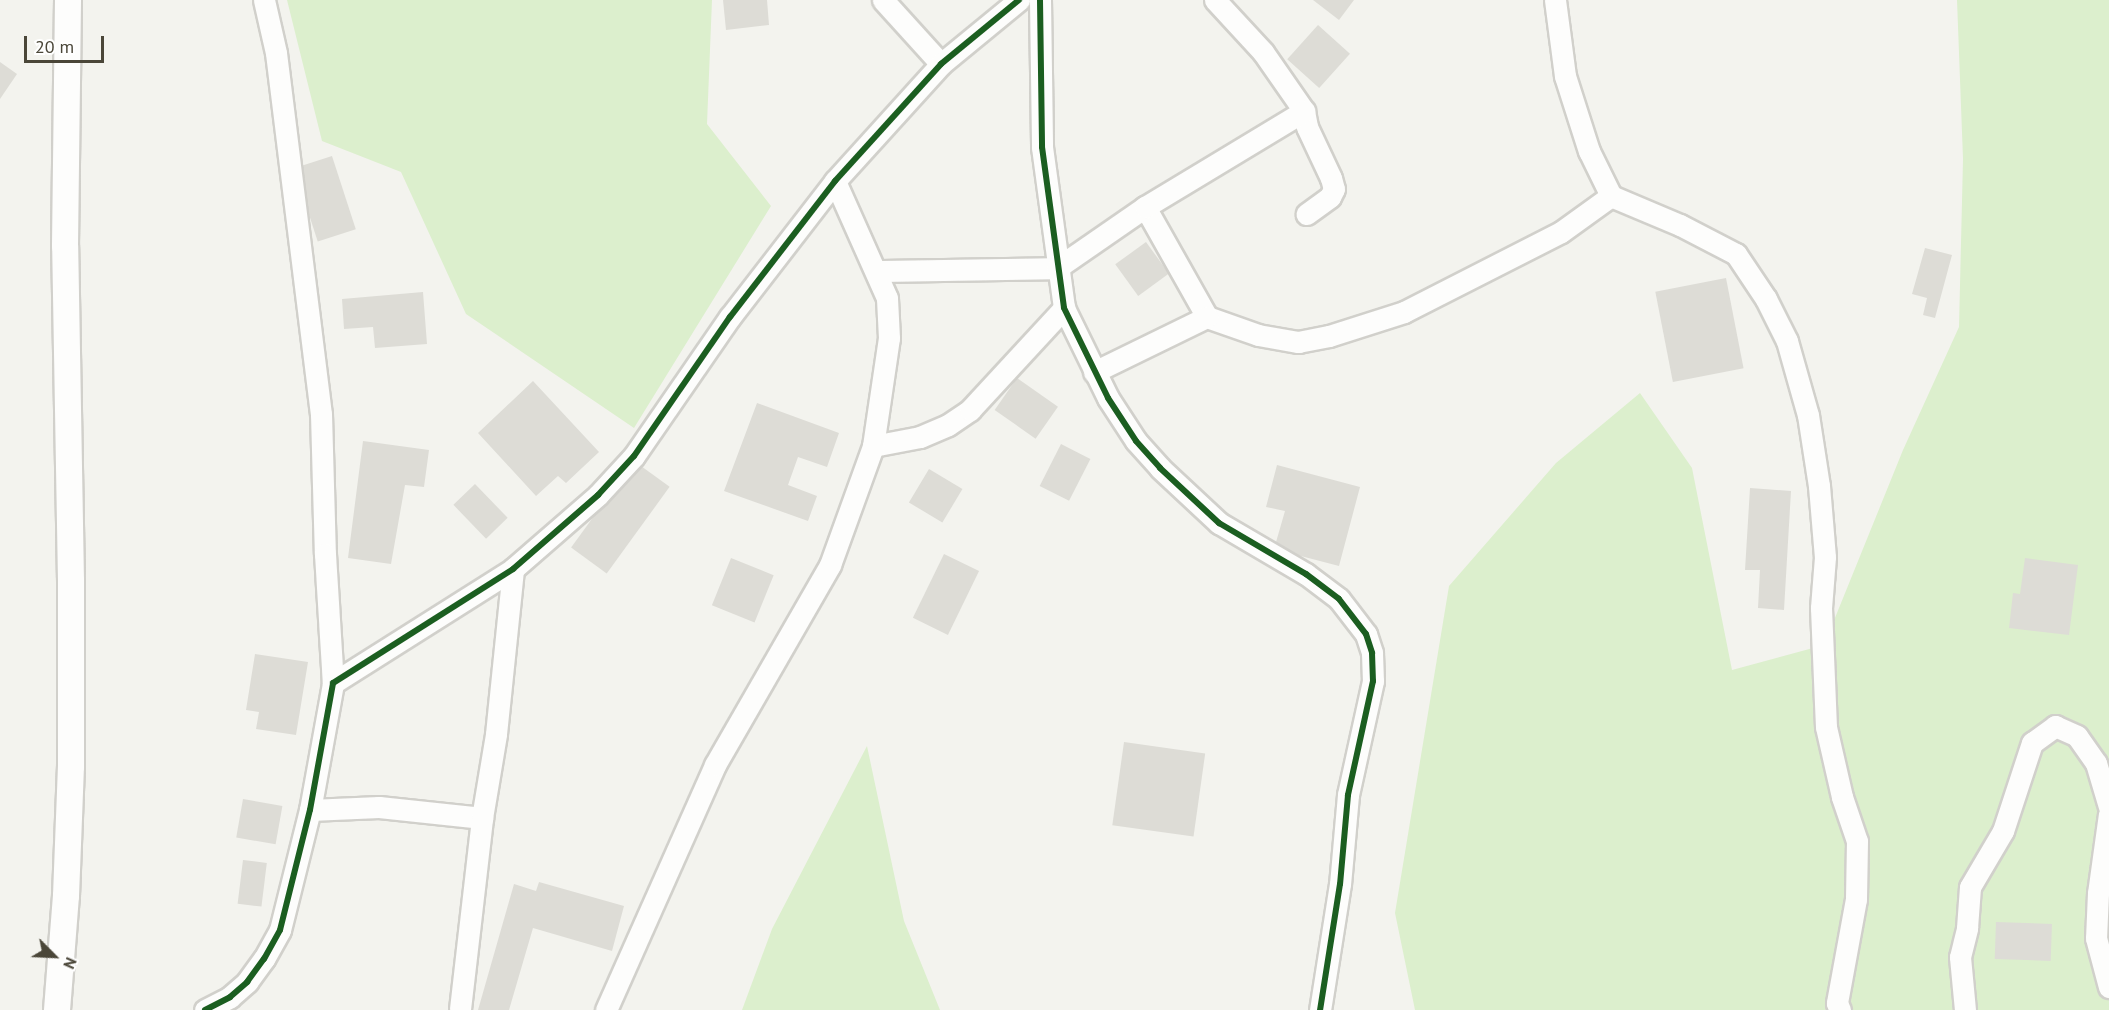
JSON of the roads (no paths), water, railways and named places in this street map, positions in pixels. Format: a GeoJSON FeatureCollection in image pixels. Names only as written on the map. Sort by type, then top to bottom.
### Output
{"type":"FeatureCollection","features":[{"type":"Feature","properties":{"kind":"street"},"geometry":{"type":"LineString","coordinates":[[57,1010],[66,896],[71,766],[71,581],[65,246],[68,0]]}},
{"type":"Feature","properties":{"kind":"street"},"geometry":{"type":"LineString","coordinates":[[205,1010],[230,997],[247,982],[264,959],[280,930],[310,810],[333,683],[325,554],[321,414],[276,53],[264,0]]}},
{"type":"Feature","properties":{"kind":"street"},"geometry":{"type":"LineString","coordinates":[[883,0],[940,64]]}},
{"type":"Feature","properties":{"kind":"street"},"geometry":{"type":"LineString","coordinates":[[333,683],[513,568],[598,495],[634,456],[748,292],[835,181],[940,64],[1019,0]]}},
{"type":"Feature","properties":{"kind":"street"},"geometry":{"type":"LineString","coordinates":[[1040,0],[1042,147],[1057,268],[1064,308],[1094,372],[1136,441],[1160,468],[1219,523],[1306,574],[1339,598],[1366,634],[1372,653],[1372,681],[1348,795],[1340,884],[1320,1010]]}},
{"type":"Feature","properties":{"kind":"street"},"geometry":{"type":"LineString","coordinates":[[1215,0],[1263,52],[1304,111],[1306,128],[1331,178],[1334,189],[1330,197],[1307,214]]}},
{"type":"Feature","properties":{"kind":"street"},"geometry":{"type":"LineString","coordinates":[[1554,0],[1565,76],[1589,151],[1611,196],[1680,225],[1736,254],[1766,299],[1790,351],[1808,415],[1819,486],[1825,557],[1821,608],[1826,727],[1842,797],[1857,841],[1856,899],[1844,952],[1837,1003],[1840,1010]]}},
{"type":"Feature","properties":{"kind":"street"},"geometry":{"type":"LineString","coordinates":[[876,271],[1057,268],[1145,207],[1304,111]]}},
{"type":"Feature","properties":{"kind":"street"},"geometry":{"type":"LineString","coordinates":[[606,1010],[715,765],[830,565],[873,446],[889,338],[887,298],[835,181]]}},
{"type":"Feature","properties":{"kind":"street"},"geometry":{"type":"LineString","coordinates":[[1145,207],[1207,317],[1258,335],[1298,342],[1329,336],[1404,312],[1561,232],[1611,196]]}},
{"type":"Feature","properties":{"kind":"street"},"geometry":{"type":"LineString","coordinates":[[873,446],[920,437],[948,425],[969,410],[1064,308]]}},
{"type":"Feature","properties":{"kind":"street"},"geometry":{"type":"LineString","coordinates":[[1094,372],[1207,317]]}},
{"type":"Feature","properties":{"kind":"street"},"geometry":{"type":"LineString","coordinates":[[459,1009],[482,818],[496,734],[513,568]]}},
{"type":"Feature","properties":{"kind":"street"},"geometry":{"type":"LineString","coordinates":[[1965,1010],[1960,957],[1967,928],[1970,887],[2003,831],[2032,743],[2055,726],[2077,736],[2096,764],[2109,807]]}},
{"type":"Feature","properties":{"kind":"street"},"geometry":{"type":"LineString","coordinates":[[310,810],[379,807],[482,818]]}},
{"type":"Feature","properties":{"kind":"street"},"geometry":{"type":"LineString","coordinates":[[2109,814],[2098,893],[2096,938],[2109,987]]}}]}
